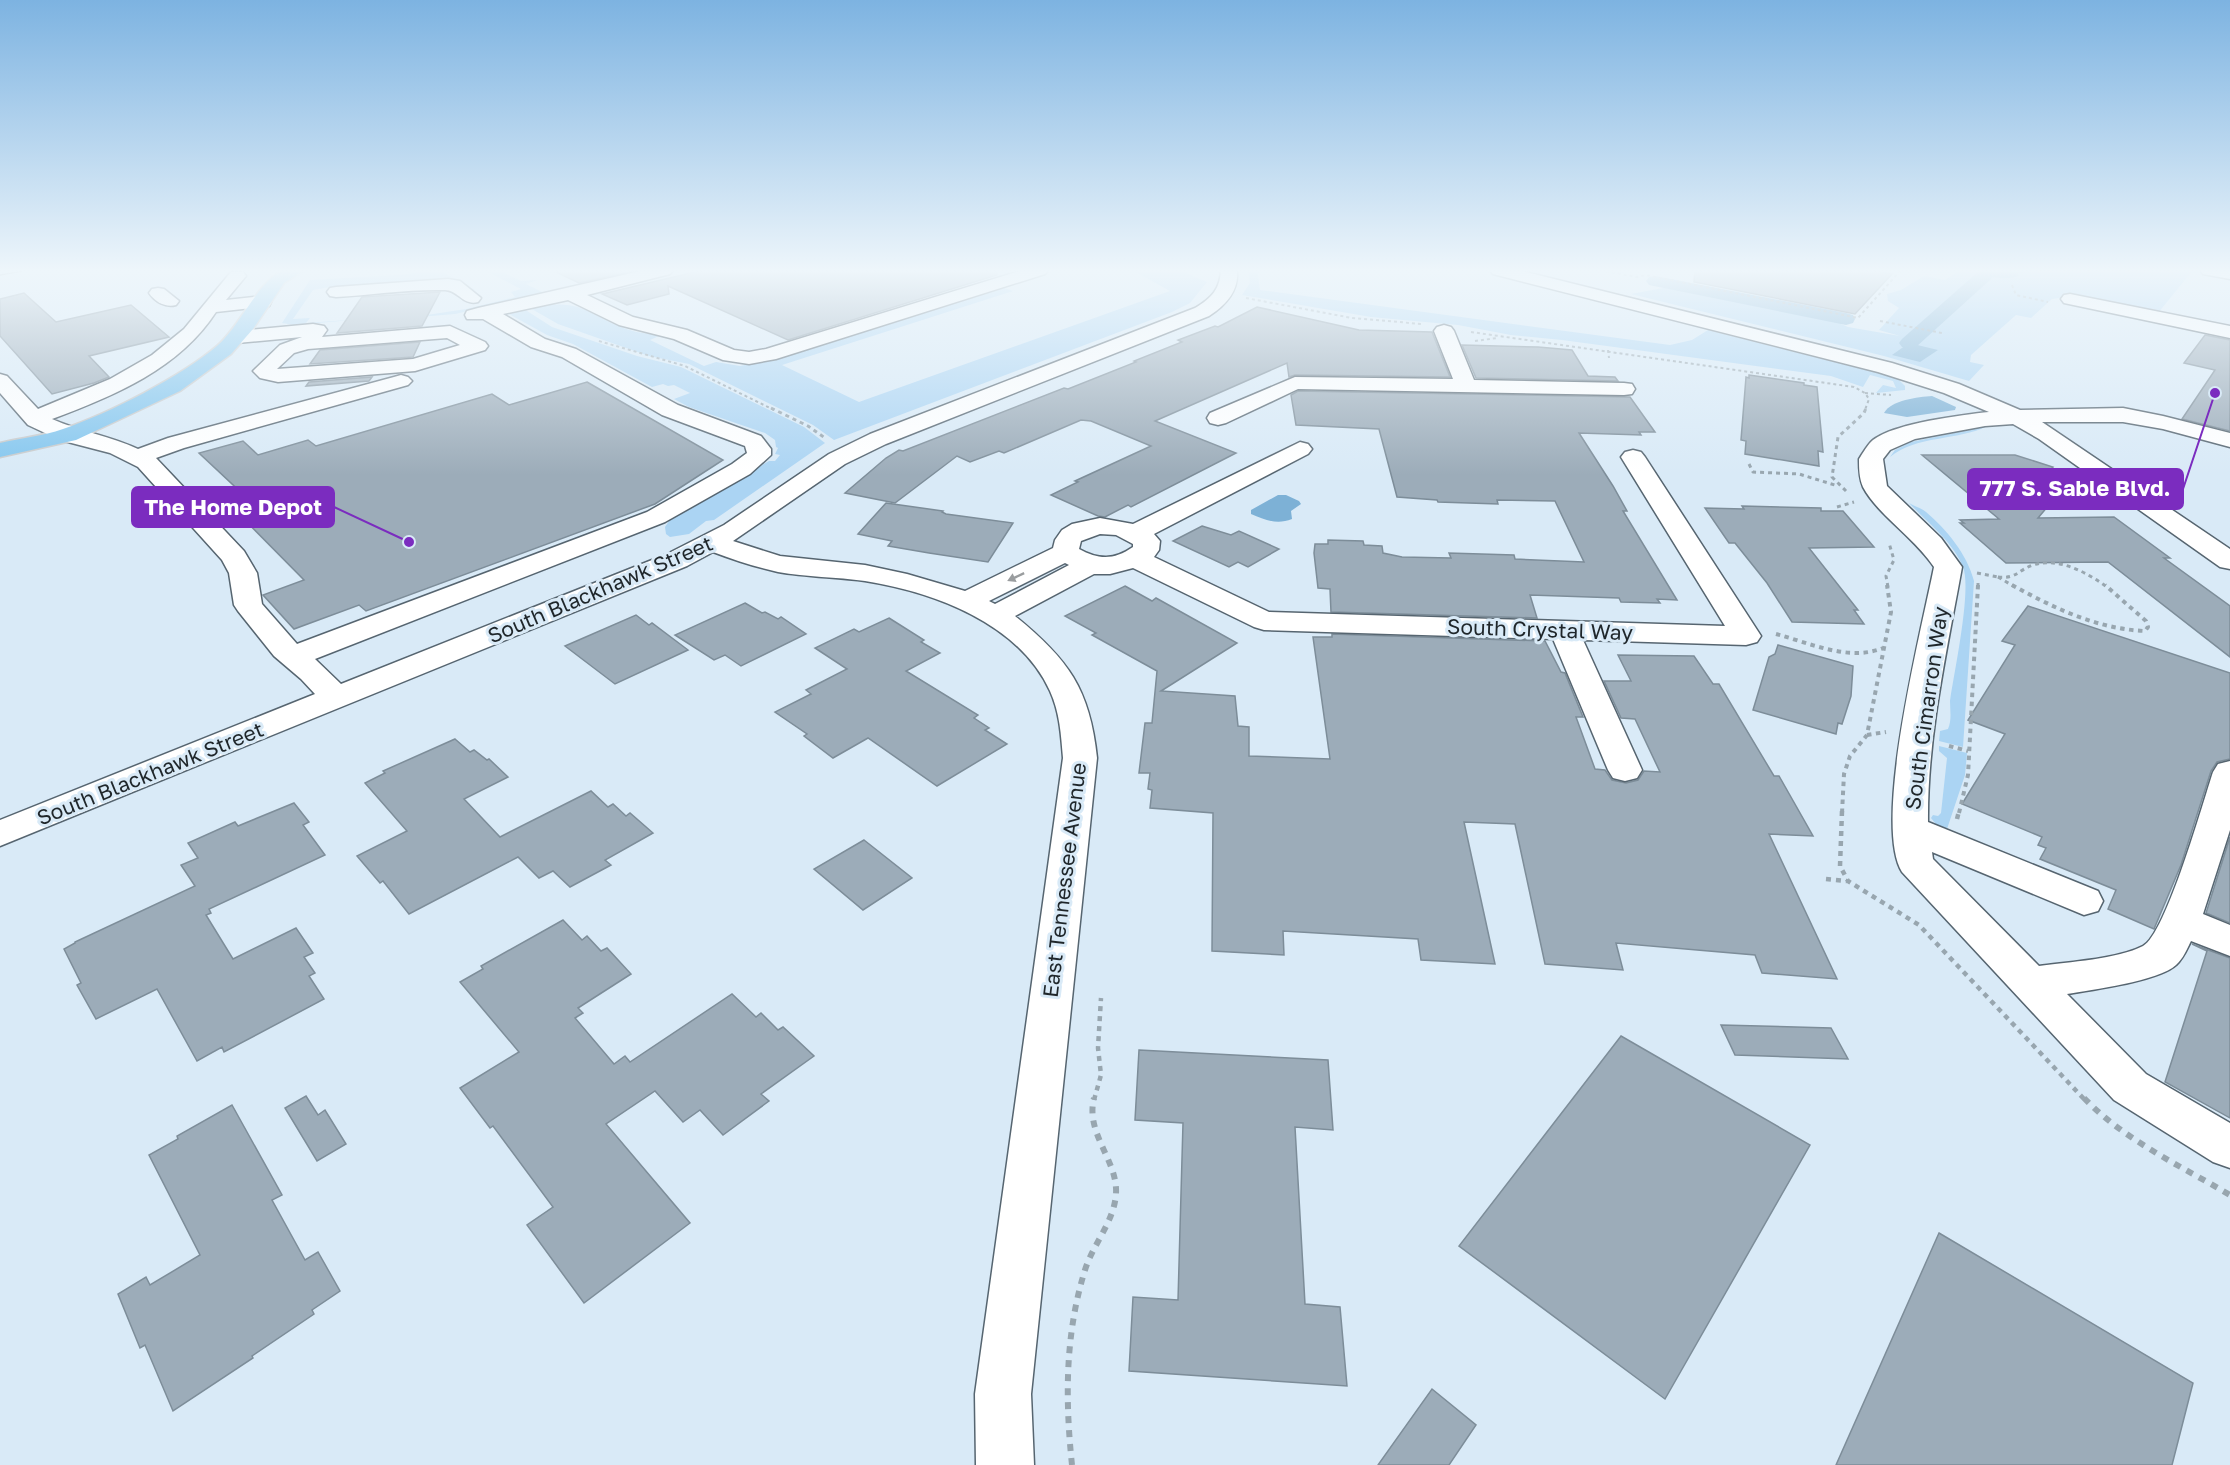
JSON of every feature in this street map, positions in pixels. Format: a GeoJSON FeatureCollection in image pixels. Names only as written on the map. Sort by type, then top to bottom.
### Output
{"type":"FeatureCollection","features":[{"type":"Feature","properties":{"kind":"main road"},"geometry":{"type":"LineString","coordinates":[[0,465],[46,447],[163,392],[210,361],[235,338]]}},
{"type":"Feature","properties":{"kind":"main road"},"geometry":{"type":"LineString","coordinates":[[0,450],[68,435]]}},
{"type":"Feature","properties":{"kind":"street"},"geometry":{"type":"LineString","coordinates":[[33,418],[90,395],[140,370],[178,345],[184,338]]}},
{"type":"Feature","properties":{"kind":"street"},"geometry":{"type":"LineString","coordinates":[[268,338],[348,341],[378,338]]}},
{"type":"Feature","properties":{"kind":"street"},"geometry":{"type":"LineString","coordinates":[[313,338],[287,349],[263,371],[278,376],[415,365],[494,351]]}},
{"type":"Feature","properties":{"kind":"street"},"geometry":{"type":"LineString","coordinates":[[465,338],[494,351]]}},
{"type":"Feature","properties":{"kind":"street"},"geometry":{"type":"LineString","coordinates":[[690,338],[730,356],[749,358],[769,355],[822,338]]}},
{"type":"Feature","properties":{"kind":"street","name":"South Blackhawk Street"},"geometry":{"type":"LineString","coordinates":[[0,834],[677,560],[713,543],[837,459],[867,443],[1135,338]]}},
{"type":"Feature","properties":{"kind":"street"},"geometry":{"type":"LineString","coordinates":[[1442,338],[1466,386]]}},
{"type":"Feature","properties":{"kind":"street"},"geometry":{"type":"LineString","coordinates":[[1770,338],[1914,375],[1972,395],[2019,417],[2230,561]]}},
{"type":"Feature","properties":{"kind":"street"},"geometry":{"type":"LineString","coordinates":[[306,340],[280,360],[281,362],[434,352],[447,348],[453,342],[444,339],[430,339],[357,345],[348,341]]}},
{"type":"Feature","properties":{"kind":"street"},"geometry":{"type":"LineString","coordinates":[[138,457],[532,339],[570,354],[677,413],[744,436],[758,445],[759,455],[741,469],[676,507],[627,530],[344,635],[293,657]]}},
{"type":"Feature","properties":{"kind":"street"},"geometry":{"type":"LineString","coordinates":[[1314,361],[1316,383]]}},
{"type":"Feature","properties":{"kind":"street"},"geometry":{"type":"LineString","coordinates":[[0,380],[33,418],[68,435],[118,448],[146,462],[234,557],[243,573],[248,605],[262,624],[336,698]]}},
{"type":"Feature","properties":{"kind":"street"},"geometry":{"type":"LineString","coordinates":[[1218,418],[1295,383],[1624,389]]}},
{"type":"Feature","properties":{"kind":"street","name":"South Cimarron Way"},"geometry":{"type":"LineString","coordinates":[[2230,440],[2123,415],[2056,414],[1962,421],[1901,434],[1884,441],[1875,449],[1871,459],[1875,486],[1931,542],[1947,567],[1923,698],[1910,801],[1910,830],[1915,863],[2130,1087],[2230,1147]]}},
{"type":"Feature","properties":{"kind":"street"},"geometry":{"type":"LineString","coordinates":[[981,608],[1078,559],[1110,565],[1136,546],[1300,449]]}},
{"type":"Feature","properties":{"kind":"street","name":"South Crystal Way"},"geometry":{"type":"LineString","coordinates":[[1078,559],[1067,542],[1075,532],[1088,527],[1115,526],[1136,546],[1264,621],[1746,636],[1633,457]]}},
{"type":"Feature","properties":{"kind":"street"},"geometry":{"type":"LineString","coordinates":[[627,530],[655,550],[677,560]]}},
{"type":"Feature","properties":{"kind":"street","name":"East Tennessee Avenue"},"geometry":{"type":"LineString","coordinates":[[713,543],[753,558],[780,564],[865,573],[907,582],[981,608],[1032,645],[1066,691],[1077,723],[1080,758],[1003,1394],[1005,1465]]}},
{"type":"Feature","properties":{"kind":"street"},"geometry":{"type":"LineString","coordinates":[[1564,630],[1625,770]]}},
{"type":"Feature","properties":{"kind":"street"},"geometry":{"type":"LineString","coordinates":[[2029,983],[2142,963],[2163,955],[2181,921],[2230,772]]}},
{"type":"Feature","properties":{"kind":"street"},"geometry":{"type":"LineString","coordinates":[[1910,830],[2084,901]]}},
{"type":"Feature","properties":{"kind":"street"},"geometry":{"type":"LineString","coordinates":[[2181,921],[2230,941]]}},
{"type":"Feature","properties":{"kind":"path"},"geometry":{"type":"LineString","coordinates":[[1519,338],[1854,387],[1865,393],[1869,399],[1864,413],[1838,437],[1832,477],[1858,501],[1837,507]]}},
{"type":"Feature","properties":{"kind":"path"},"geometry":{"type":"LineString","coordinates":[[598,340],[638,354],[685,366],[808,426],[829,442]]}},
{"type":"Feature","properties":{"kind":"path"},"geometry":{"type":"LineString","coordinates":[[1608,350],[1609,358]]}},
{"type":"Feature","properties":{"kind":"path"},"geometry":{"type":"LineString","coordinates":[[1749,464],[1753,472],[1760,474],[1798,474],[1842,487]]}},
{"type":"Feature","properties":{"kind":"path"},"geometry":{"type":"LineString","coordinates":[[1848,881],[1840,866],[1844,774],[1850,756],[1867,735],[1891,612],[1886,576],[1895,565],[1895,558],[1887,541]]}},
{"type":"Feature","properties":{"kind":"path"},"geometry":{"type":"LineString","coordinates":[[1977,573],[2015,577],[2028,568],[2040,564],[2077,568],[2098,579],[2146,621],[2148,627],[2145,631],[2134,631],[2087,619],[2041,601],[1998,577]]}},
{"type":"Feature","properties":{"kind":"path"},"geometry":{"type":"LineString","coordinates":[[1958,849],[1954,834],[1968,775],[1978,612],[1979,580],[1975,566]]}},
{"type":"Feature","properties":{"kind":"path"},"geometry":{"type":"LineString","coordinates":[[1776,634],[1849,652],[1873,652],[1884,647]]}},
{"type":"Feature","properties":{"kind":"path"},"geometry":{"type":"LineString","coordinates":[[1948,745],[1968,751]]}},
{"type":"Feature","properties":{"kind":"path"},"geometry":{"type":"LineString","coordinates":[[1827,879],[1848,881],[1919,925],[2001,1011]]}},
{"type":"Feature","properties":{"kind":"path"},"geometry":{"type":"LineString","coordinates":[[1072,1465],[1067,1416],[1069,1336],[1086,1266],[1113,1208],[1116,1195],[1113,1177],[1095,1134],[1092,1117],[1093,1100],[1101,1072],[1098,1037],[1101,998]]}},
{"type":"Feature","properties":{"kind":"shaded area"},"geometry":{"type":"Polygon","coordinates":[[[557,338],[585,338],[637,356],[681,367],[804,427],[825,443],[714,520],[706,521],[689,534],[670,537],[666,534],[665,527],[671,518],[769,461],[775,461],[780,455],[775,454],[778,448],[775,440],[765,433],[689,407],[674,399],[690,393],[674,385],[663,384],[652,387],[573,344],[557,338]]]}},
{"type":"Feature","properties":{"kind":"shaded area"},"geometry":{"type":"Polygon","coordinates":[[[599,338],[654,338],[650,340],[704,366],[716,362],[740,366],[771,360],[841,338],[865,338],[782,365],[859,402],[1037,338],[1102,338],[834,440],[813,425],[689,364],[649,356],[599,338]]]}},
{"type":"Feature","properties":{"kind":"shaded area"},"geometry":{"type":"Polygon","coordinates":[[[1545,338],[1621,338],[1670,345],[1695,338],[1741,338],[1897,378],[1905,386],[1905,390],[1876,393],[1883,385],[1896,388],[1893,381],[1870,375],[1863,387],[1831,376],[1545,338]]]}},
{"type":"Feature","properties":{"kind":"shaded area"},"geometry":{"type":"Polygon","coordinates":[[[1812,338],[1990,338],[1971,355],[1970,362],[1984,365],[1969,381],[1884,356],[1812,338]]]}},
{"type":"Feature","properties":{"kind":"shaded area"},"geometry":{"type":"Polygon","coordinates":[[[1909,343],[1938,350],[1920,362],[1892,355],[1909,343]]]}},
{"type":"Feature","properties":{"kind":"shaded area"},"geometry":{"type":"Polygon","coordinates":[[[1932,396],[1956,407],[1955,410],[1907,417],[1884,413],[1899,402],[1932,396]]]}},
{"type":"Feature","properties":{"kind":"shaded area"},"geometry":{"type":"Polygon","coordinates":[[[1988,426],[1976,431],[1912,445],[1890,457],[1895,450],[1911,442],[1988,426]]]}},
{"type":"Feature","properties":{"kind":"shaded area"},"geometry":{"type":"Polygon","coordinates":[[[1278,495],[1286,495],[1301,504],[1291,511],[1292,519],[1276,522],[1251,514],[1251,510],[1278,495]]]}},
{"type":"Feature","properties":{"kind":"shaded area"},"geometry":{"type":"Polygon","coordinates":[[[1909,503],[1926,512],[1949,535],[1966,561],[1974,581],[1963,747],[1939,741],[1940,731],[1948,729],[1951,715],[1950,701],[1964,612],[1963,567],[1947,541],[1909,503]]]}},
{"type":"Feature","properties":{"kind":"shaded area"},"geometry":{"type":"Polygon","coordinates":[[[1939,746],[1967,753],[1965,775],[1947,829],[1941,830],[1931,818],[1941,813],[1947,758],[1939,751],[1939,746]]]}},
{"type":"Feature","properties":{"kind":"building"},"geometry":{"type":"Polygon","coordinates":[[[2,338],[163,338],[89,356],[109,377],[52,394],[2,338]]]}},
{"type":"Feature","properties":{"kind":"building"},"geometry":{"type":"Polygon","coordinates":[[[1435,338],[1450,377],[1295,375],[1289,377],[1287,363],[1155,421],[1236,453],[1131,507],[1128,505],[1105,517],[1051,495],[1078,482],[1075,481],[1151,446],[1091,421],[1081,420],[1004,453],[999,451],[970,462],[957,456],[895,503],[845,493],[886,458],[899,450],[903,451],[1064,388],[1068,389],[1182,342],[1178,340],[1435,338]]]}},
{"type":"Feature","properties":{"kind":"building"},"geometry":{"type":"Polygon","coordinates":[[[2202,338],[2230,340],[2230,431],[2182,419],[2215,370],[2184,363],[2202,338]]]}},
{"type":"Feature","properties":{"kind":"building"},"geometry":{"type":"Polygon","coordinates":[[[420,342],[413,357],[310,364],[320,350],[420,342]]]}},
{"type":"Feature","properties":{"kind":"building"},"geometry":{"type":"Polygon","coordinates":[[[1462,345],[1572,350],[1588,376],[1615,377],[1618,381],[1476,378],[1462,345]]]}},
{"type":"Feature","properties":{"kind":"building"},"geometry":{"type":"Polygon","coordinates":[[[1749,375],[1817,387],[1823,452],[1818,451],[1819,466],[1745,454],[1746,441],[1741,440],[1746,377],[1749,378],[1749,375]]]}},
{"type":"Feature","properties":{"kind":"building"},"geometry":{"type":"Polygon","coordinates":[[[372,377],[369,381],[306,386],[309,382],[372,377]]]}},
{"type":"Feature","properties":{"kind":"building"},"geometry":{"type":"Polygon","coordinates":[[[587,382],[723,460],[655,504],[366,611],[359,605],[294,629],[263,595],[304,580],[230,505],[248,499],[199,453],[243,441],[258,455],[308,440],[316,446],[492,394],[509,405],[587,382]]]}},
{"type":"Feature","properties":{"kind":"building"},"geometry":{"type":"Polygon","coordinates":[[[1298,391],[1630,397],[1655,432],[1639,432],[1641,435],[1579,433],[1613,486],[1627,511],[1623,511],[1677,600],[1657,599],[1660,603],[1621,602],[1619,598],[1530,595],[1537,618],[1331,612],[1330,589],[1318,588],[1314,553],[1315,544],[1328,544],[1328,540],[1363,541],[1364,545],[1382,546],[1383,553],[1402,557],[1451,558],[1449,553],[1514,555],[1515,559],[1584,562],[1555,501],[1497,500],[1498,504],[1438,502],[1437,500],[1397,497],[1379,429],[1296,425],[1291,395],[1298,391]]]}},
{"type":"Feature","properties":{"kind":"building"},"geometry":{"type":"Polygon","coordinates":[[[1922,455],[2015,455],[2053,467],[2047,474],[2070,480],[2038,518],[2114,517],[2170,558],[2164,558],[2230,606],[2230,657],[2108,562],[2006,563],[1960,523],[1964,523],[1960,520],[1999,519],[1922,455]]]}},
{"type":"Feature","properties":{"kind":"building"},"geometry":{"type":"Polygon","coordinates":[[[886,503],[1013,523],[988,562],[929,553],[888,546],[892,541],[858,534],[886,503]]]}},
{"type":"Feature","properties":{"kind":"building"},"geometry":{"type":"Polygon","coordinates":[[[1742,506],[1821,508],[1821,511],[1843,511],[1874,547],[1809,548],[1858,610],[1854,610],[1864,624],[1792,622],[1767,583],[1735,543],[1729,543],[1705,508],[1744,509],[1742,506]]]}},
{"type":"Feature","properties":{"kind":"building"},"geometry":{"type":"Polygon","coordinates":[[[1202,526],[1231,535],[1239,531],[1279,549],[1248,567],[1238,562],[1229,567],[1173,541],[1202,526]]]}},
{"type":"Feature","properties":{"kind":"building"},"geometry":{"type":"Polygon","coordinates":[[[1125,586],[1152,601],[1156,598],[1237,643],[1161,691],[1235,696],[1238,726],[1249,727],[1249,756],[1330,759],[1313,637],[1332,637],[1332,634],[1545,641],[1561,672],[1565,673],[1583,717],[1576,717],[1595,769],[1605,770],[1612,780],[1626,783],[1638,780],[1644,771],[1660,772],[1635,719],[1621,718],[1604,681],[1631,681],[1618,655],[1694,656],[1713,684],[1719,684],[1774,776],[1779,776],[1813,836],[1769,834],[1837,979],[1762,973],[1755,955],[1616,943],[1623,970],[1545,964],[1515,824],[1464,822],[1495,964],[1421,960],[1418,939],[1283,931],[1284,955],[1212,951],[1213,813],[1150,808],[1152,790],[1148,789],[1150,773],[1139,773],[1145,723],[1152,723],[1157,671],[1092,635],[1096,633],[1065,616],[1125,586]]]}},
{"type":"Feature","properties":{"kind":"building"},"geometry":{"type":"Polygon","coordinates":[[[745,603],[762,613],[765,612],[778,619],[781,617],[806,634],[741,666],[725,655],[714,660],[675,635],[745,603]]]}},
{"type":"Feature","properties":{"kind":"building"},"geometry":{"type":"Polygon","coordinates":[[[2028,606],[2230,673],[2230,759],[2217,762],[2211,771],[2181,865],[2154,929],[2108,909],[2116,890],[2040,859],[2046,848],[2038,845],[2042,837],[1962,804],[2005,734],[1968,720],[2015,645],[2002,641],[2028,606]]]}},
{"type":"Feature","properties":{"kind":"building"},"geometry":{"type":"Polygon","coordinates":[[[636,615],[649,625],[652,623],[688,650],[615,684],[565,646],[636,615]]]}},
{"type":"Feature","properties":{"kind":"building"},"geometry":{"type":"Polygon","coordinates":[[[889,618],[940,653],[906,671],[978,715],[974,718],[989,728],[985,730],[1007,744],[937,786],[868,738],[833,758],[804,736],[807,734],[775,712],[811,694],[806,690],[847,669],[815,648],[854,629],[859,632],[889,618]]]}},
{"type":"Feature","properties":{"kind":"building"},"geometry":{"type":"Polygon","coordinates":[[[1778,645],[1853,666],[1851,696],[1842,724],[1838,723],[1836,734],[1753,710],[1769,657],[1775,654],[1778,645]]]}},
{"type":"Feature","properties":{"kind":"building"},"geometry":{"type":"Polygon","coordinates":[[[455,739],[470,752],[474,750],[487,760],[489,759],[508,777],[464,799],[500,837],[591,791],[608,807],[613,804],[626,816],[630,813],[653,833],[605,860],[611,865],[570,887],[553,871],[539,878],[518,857],[409,914],[383,881],[380,883],[357,856],[407,831],[365,783],[385,773],[383,771],[455,739]]]}},
{"type":"Feature","properties":{"kind":"building"},"geometry":{"type":"Polygon","coordinates":[[[294,803],[309,822],[303,825],[325,855],[209,909],[211,913],[206,915],[233,959],[296,928],[313,953],[304,957],[315,973],[309,976],[324,999],[224,1052],[222,1047],[197,1061],[157,989],[96,1019],[77,985],[81,983],[64,949],[195,886],[181,865],[198,858],[188,843],[235,822],[238,826],[294,803]]]}},
{"type":"Feature","properties":{"kind":"building"},"geometry":{"type":"Polygon","coordinates":[[[2230,837],[2230,923],[2206,913],[2230,837]]]}},
{"type":"Feature","properties":{"kind":"building"},"geometry":{"type":"Polygon","coordinates":[[[864,840],[912,878],[863,910],[814,869],[864,840]]]}},
{"type":"Feature","properties":{"kind":"building"},"geometry":{"type":"Polygon","coordinates":[[[563,920],[582,940],[587,936],[601,951],[607,948],[631,974],[578,1008],[583,1013],[575,1018],[614,1064],[625,1056],[630,1062],[732,994],[756,1017],[761,1013],[778,1030],[783,1027],[814,1056],[761,1094],[769,1101],[723,1135],[700,1110],[683,1122],[655,1091],[606,1124],[690,1223],[584,1303],[527,1225],[553,1207],[493,1126],[490,1128],[460,1088],[519,1052],[460,982],[483,969],[481,966],[563,920]]]}},
{"type":"Feature","properties":{"kind":"building"},"geometry":{"type":"Polygon","coordinates":[[[2192,944],[2230,958],[2230,1118],[2165,1082],[2207,951],[2192,944]]]}},
{"type":"Feature","properties":{"kind":"building"},"geometry":{"type":"Polygon","coordinates":[[[1721,1025],[1831,1028],[1848,1059],[1735,1055],[1721,1025]]]}},
{"type":"Feature","properties":{"kind":"building"},"geometry":{"type":"Polygon","coordinates":[[[1621,1036],[1810,1145],[1665,1399],[1459,1246],[1621,1036]]]}},
{"type":"Feature","properties":{"kind":"building"},"geometry":{"type":"Polygon","coordinates":[[[1139,1050],[1328,1060],[1333,1130],[1295,1127],[1305,1304],[1340,1307],[1347,1386],[1129,1371],[1133,1297],[1178,1300],[1183,1123],[1135,1120],[1139,1050]]]}},
{"type":"Feature","properties":{"kind":"building"},"geometry":{"type":"Polygon","coordinates":[[[306,1096],[318,1115],[325,1110],[346,1144],[317,1161],[285,1108],[306,1096]]]}},
{"type":"Feature","properties":{"kind":"building"},"geometry":{"type":"Polygon","coordinates":[[[232,1105],[282,1195],[272,1200],[305,1260],[318,1252],[340,1291],[312,1310],[314,1314],[252,1356],[253,1358],[173,1411],[145,1345],[140,1348],[118,1294],[146,1277],[150,1285],[200,1255],[149,1155],[178,1139],[177,1136],[232,1105]]]}},
{"type":"Feature","properties":{"kind":"building"},"geometry":{"type":"Polygon","coordinates":[[[1939,1233],[2193,1383],[2172,1465],[1836,1465],[1939,1233]]]}},
{"type":"Feature","properties":{"kind":"building"},"geometry":{"type":"Polygon","coordinates":[[[1432,1389],[1476,1425],[1449,1465],[1378,1465],[1432,1389]]]}},
{"type":"Feature","properties":{"kind":"waterway"},"geometry":{"type":"LineString","coordinates":[[1909,343],[1914,338]]}},
{"type":"Feature","properties":{"kind":"place","name":"777 S. Sable Blvd."},"geometry":{"type":"Point","coordinates":[2215,393]}},
{"type":"Feature","properties":{"kind":"place","name":"The Home Depot"},"geometry":{"type":"Point","coordinates":[409,542]}}]}
